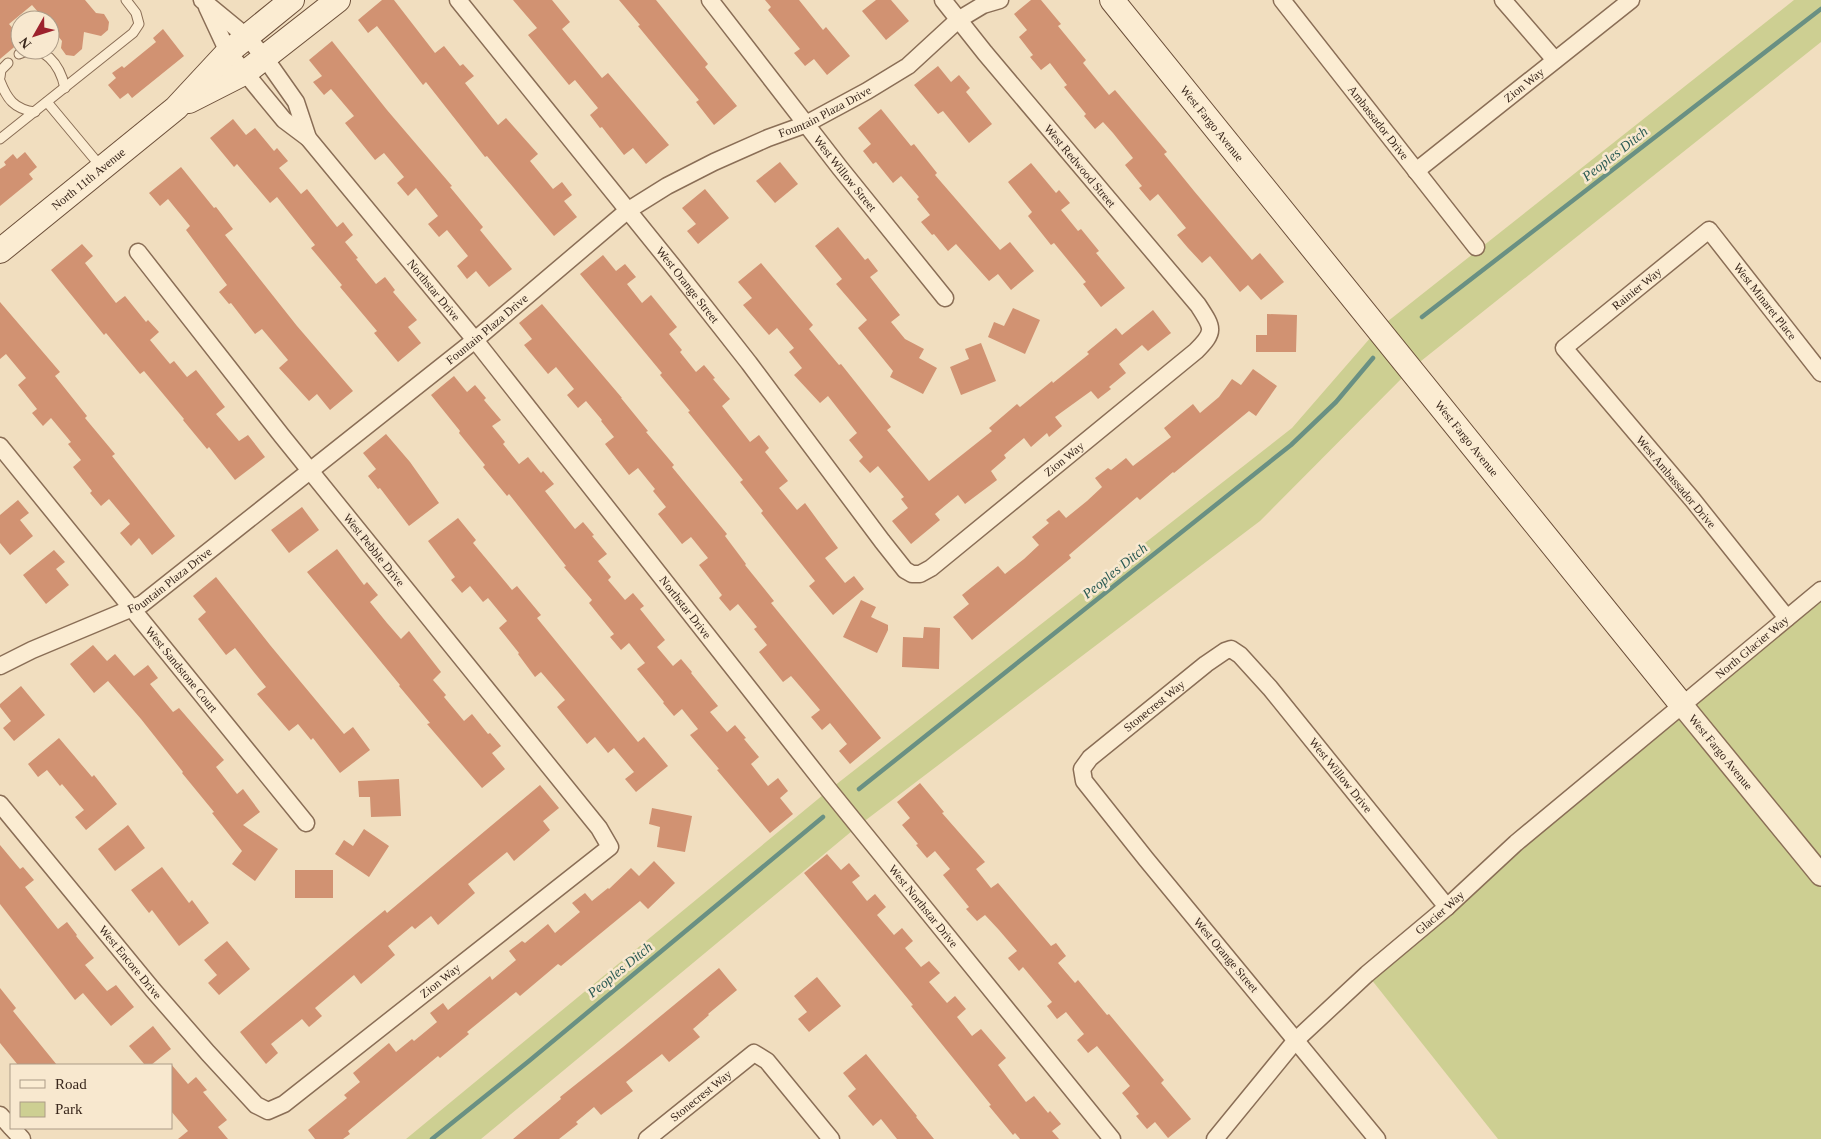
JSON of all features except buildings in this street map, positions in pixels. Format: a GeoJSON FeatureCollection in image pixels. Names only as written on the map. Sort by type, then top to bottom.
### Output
{"type":"FeatureCollection","features":[{"type":"Feature","properties":{"kind":"main road","name":"North 11th Avenue"},"geometry":{"type":"LineString","coordinates":[[0,251],[176,108],[228,52],[292,0]]}},
{"type":"Feature","properties":{"kind":"main road","name":"North 11th Avenue"},"geometry":{"type":"LineString","coordinates":[[176,108],[246,72],[338,0]]}},
{"type":"Feature","properties":{"kind":"main road","name":"West Fargo Avenue"},"geometry":{"type":"LineString","coordinates":[[1112,0],[1682,705]]}},
{"type":"Feature","properties":{"kind":"street","name":"West Orange Street"},"geometry":{"type":"LineString","coordinates":[[458,0],[628,210],[749,363],[882,541],[906,570],[912,574]]}},
{"type":"Feature","properties":{"kind":"street","name":"West Willow Street"},"geometry":{"type":"LineString","coordinates":[[710,0],[945,298]]}},
{"type":"Feature","properties":{"kind":"street","name":"West Redwood Street"},"geometry":{"type":"LineString","coordinates":[[943,0],[1198,306],[1208,320],[1211,334]]}},
{"type":"Feature","properties":{"kind":"street","name":"Fountain Plaza Drive"},"geometry":{"type":"LineString","coordinates":[[0,666],[32,650],[142,604],[475,340],[628,210],[667,186],[714,162],[768,138],[806,124],[908,66],[958,20],[984,2],[1000,0]]}},
{"type":"Feature","properties":{"kind":"street","name":"Ambassador Drive"},"geometry":{"type":"LineString","coordinates":[[1282,0],[1476,247]]}},
{"type":"Feature","properties":{"kind":"street"},"geometry":{"type":"LineString","coordinates":[[1503,0],[1555,60]]}},
{"type":"Feature","properties":{"kind":"street","name":"Zion Way"},"geometry":{"type":"LineString","coordinates":[[1416,171],[1631,0]]}},
{"type":"Feature","properties":{"kind":"street","name":"Northstar Drive"},"geometry":{"type":"LineString","coordinates":[[204,2],[247,37],[264,58],[296,102],[308,138]]}},
{"type":"Feature","properties":{"kind":"street","name":"Northstar Drive"},"geometry":{"type":"LineString","coordinates":[[204,2],[228,52],[284,120],[308,138],[475,340],[737,674]]}},
{"type":"Feature","properties":{"kind":"street","name":"Rainier Way"},"geometry":{"type":"LineString","coordinates":[[1564,348],[1708,230]]}},
{"type":"Feature","properties":{"kind":"street","name":"West Minaret Place"},"geometry":{"type":"LineString","coordinates":[[1708,230],[1821,373]]}},
{"type":"Feature","properties":{"kind":"street","name":"West Pebble Drive"},"geometry":{"type":"LineString","coordinates":[[138,252],[310,470],[599,828],[610,847]]}},
{"type":"Feature","properties":{"kind":"street","name":"Zion Way"},"geometry":{"type":"LineString","coordinates":[[912,574],[920,574],[931,568],[1196,352],[1208,340],[1211,334]]}},
{"type":"Feature","properties":{"kind":"street","name":"West Ambassador Drive"},"geometry":{"type":"LineString","coordinates":[[1564,348],[1692,499],[1787,618]]}},
{"type":"Feature","properties":{"kind":"street","name":"West Sandstone Court"},"geometry":{"type":"LineString","coordinates":[[0,446],[306,823]]}},
{"type":"Feature","properties":{"kind":"street","name":"North Glacier Way"},"geometry":{"type":"LineString","coordinates":[[1682,705],[1821,590]]}},
{"type":"Feature","properties":{"kind":"street","name":"Stonecrest Way"},"geometry":{"type":"LineString","coordinates":[[1082,769],[1090,758],[1206,664],[1231,649]]}},
{"type":"Feature","properties":{"kind":"street","name":"West Willow Drive"},"geometry":{"type":"LineString","coordinates":[[1231,649],[1240,655],[1270,688],[1447,907]]}},
{"type":"Feature","properties":{"kind":"street","name":"West Northstar Drive"},"geometry":{"type":"LineString","coordinates":[[737,674],[1112,1139]]}},
{"type":"Feature","properties":{"kind":"street","name":"West Fargo Avenue"},"geometry":{"type":"LineString","coordinates":[[1682,705],[1821,875]]}},
{"type":"Feature","properties":{"kind":"street","name":"Glacier Way"},"geometry":{"type":"LineString","coordinates":[[1215,1139],[1296,1040],[1367,974],[1447,907],[1516,843],[1682,705]]}},
{"type":"Feature","properties":{"kind":"street","name":"West Orange Street"},"geometry":{"type":"LineString","coordinates":[[1082,769],[1084,781],[1146,859],[1377,1139]]}},
{"type":"Feature","properties":{"kind":"street","name":"West Encore Drive"},"geometry":{"type":"LineString","coordinates":[[0,804],[146,982],[256,1105],[268,1111]]}},
{"type":"Feature","properties":{"kind":"street","name":"Zion Way"},"geometry":{"type":"LineString","coordinates":[[268,1111],[284,1104],[610,847]]}},
{"type":"Feature","properties":{"kind":"street","name":"Stonecrest Way"},"geometry":{"type":"LineString","coordinates":[[647,1139],[754,1053],[768,1061],[831,1139]]}},
{"type":"Feature","properties":{"kind":"street"},"geometry":{"type":"LineString","coordinates":[[0,1116],[10,1127]]}},
{"type":"Feature","properties":{"kind":"street"},"geometry":{"type":"LineString","coordinates":[[12,1129],[22,1139]]}},
{"type":"Feature","properties":{"kind":"lane"},"geometry":{"type":"LineString","coordinates":[[0,140],[133,33],[139,24],[138,18],[136,12],[126,0]]}},
{"type":"Feature","properties":{"kind":"lane"},"geometry":{"type":"LineString","coordinates":[[52,60],[59,69],[65,88]]}},
{"type":"Feature","properties":{"kind":"lane"},"geometry":{"type":"LineString","coordinates":[[8,63],[1,70],[0,79],[8,100],[26,111],[35,112]]}},
{"type":"Feature","properties":{"kind":"lane"},"geometry":{"type":"LineString","coordinates":[[47,102],[102,168]]}},
{"type":"Feature","properties":{"kind":"green space"},"geometry":{"type":"Polygon","coordinates":[[[1794,0],[1821,0],[1821,42],[1411,369],[1260,521],[858,826],[481,1139],[406,1139],[829,790],[1292,428],[1378,329],[1794,0]]]}},
{"type":"Feature","properties":{"kind":"green space"},"geometry":{"type":"Polygon","coordinates":[[[1821,590],[1821,1139],[1498,1139],[1367,974],[1821,590]]]}},
{"type":"Feature","properties":{"kind":"waterway","name":"Peoples Ditch"},"geometry":{"type":"LineString","coordinates":[[1422,317],[1821,9]]}},
{"type":"Feature","properties":{"kind":"waterway","name":"Peoples Ditch"},"geometry":{"type":"LineString","coordinates":[[859,789],[1291,445],[1336,402],[1373,358]]}},
{"type":"Feature","properties":{"kind":"waterway","name":"Peoples Ditch"},"geometry":{"type":"LineString","coordinates":[[432,1139],[823,817]]}}]}
